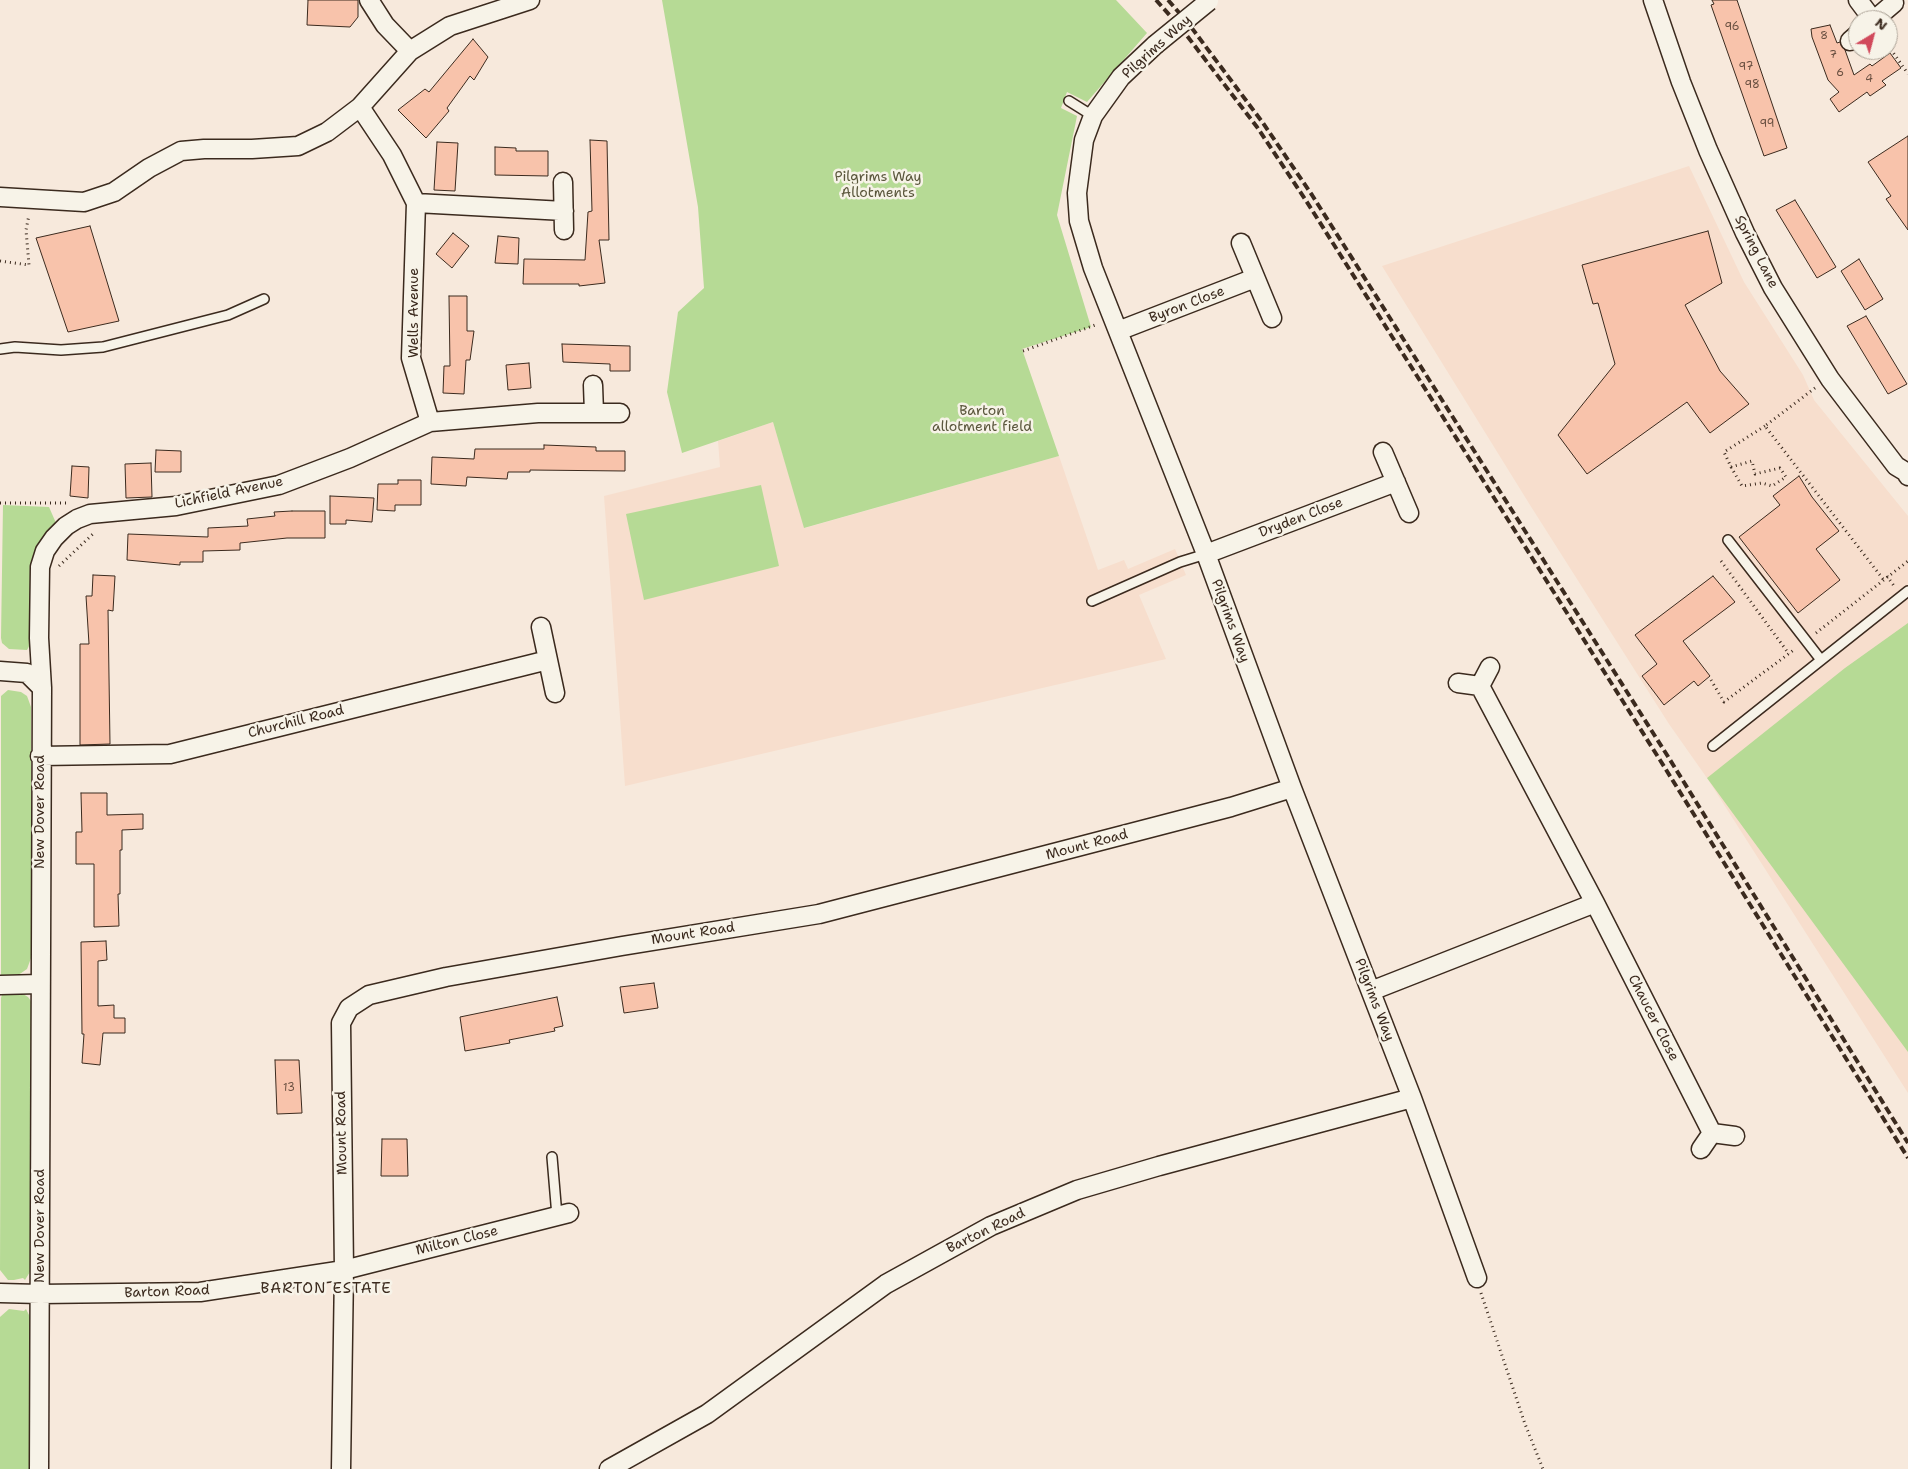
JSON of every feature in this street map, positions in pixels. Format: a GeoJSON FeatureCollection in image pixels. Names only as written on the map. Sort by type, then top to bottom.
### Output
{"type":"FeatureCollection","features":[{"type":"Feature","properties":{"kind":"street"},"geometry":{"type":"LineString","coordinates":[[369,0],[384,26],[410,50]]}},
{"type":"Feature","properties":{"kind":"street"},"geometry":{"type":"LineString","coordinates":[[0,197],[84,202],[114,192],[149,168],[181,151],[298,146],[327,132],[360,107],[410,50],[450,26],[530,0]]}},
{"type":"Feature","properties":{"kind":"street","name":"Spring Lane"},"geometry":{"type":"LineString","coordinates":[[1653,0],[1681,82],[1708,150],[1745,233],[1773,288],[1830,378],[1896,466],[1907,473]]}},
{"type":"Feature","properties":{"kind":"street"},"geometry":{"type":"LineString","coordinates":[[1858,0],[1866,10]]}},
{"type":"Feature","properties":{"kind":"street","name":"Pilgrims Way"},"geometry":{"type":"LineString","coordinates":[[1210,1],[1155,45],[1121,77],[1093,116],[1084,140],[1076,192],[1079,221],[1093,268],[1206,554],[1292,788],[1412,1098],[1477,1278]]}},
{"type":"Feature","properties":{"kind":"street"},"geometry":{"type":"LineString","coordinates":[[1886,10],[1894,3]]}},
{"type":"Feature","properties":{"kind":"street","name":"Wells Avenue"},"geometry":{"type":"LineString","coordinates":[[360,107],[392,155],[416,203],[411,358],[430,422]]}},
{"type":"Feature","properties":{"kind":"street"},"geometry":{"type":"LineString","coordinates":[[563,182],[564,230]]}},
{"type":"Feature","properties":{"kind":"street"},"geometry":{"type":"LineString","coordinates":[[416,203],[564,211]]}},
{"type":"Feature","properties":{"kind":"street"},"geometry":{"type":"LineString","coordinates":[[1241,243],[1272,318]]}},
{"type":"Feature","properties":{"kind":"street","name":"Byron Close"},"geometry":{"type":"LineString","coordinates":[[1115,325],[1255,278]]}},
{"type":"Feature","properties":{"kind":"street"},"geometry":{"type":"LineString","coordinates":[[593,385],[594,413]]}},
{"type":"Feature","properties":{"kind":"street","name":"Lichfield Avenue"},"geometry":{"type":"LineString","coordinates":[[42,688],[39,638],[40,567],[45,551],[54,538],[66,526],[90,514],[176,506],[279,485],[350,458],[430,422],[538,413],[620,413]]}},
{"type":"Feature","properties":{"kind":"street"},"geometry":{"type":"LineString","coordinates":[[1383,452],[1409,513]]}},
{"type":"Feature","properties":{"kind":"street","name":"Dryden Close"},"geometry":{"type":"LineString","coordinates":[[1206,554],[1396,482]]}},
{"type":"Feature","properties":{"kind":"street"},"geometry":{"type":"LineString","coordinates":[[542,627],[556,693]]}},
{"type":"Feature","properties":{"kind":"street","name":"Lichfield Avenue"},"geometry":{"type":"LineString","coordinates":[[27,673],[39,638]]}},
{"type":"Feature","properties":{"kind":"street","name":"Churchill Road"},"geometry":{"type":"LineString","coordinates":[[40,756],[170,754],[548,660]]}},
{"type":"Feature","properties":{"kind":"street"},"geometry":{"type":"LineString","coordinates":[[1458,683],[1480,686],[1490,667]]}},
{"type":"Feature","properties":{"kind":"street"},"geometry":{"type":"LineString","coordinates":[[0,671],[27,673],[42,688]]}},
{"type":"Feature","properties":{"kind":"street","name":"Chaucer Close"},"geometry":{"type":"LineString","coordinates":[[1480,686],[1712,1133]]}},
{"type":"Feature","properties":{"kind":"street","name":"New Dover Road"},"geometry":{"type":"LineString","coordinates":[[39,1469],[40,756],[42,688]]}},
{"type":"Feature","properties":{"kind":"street","name":"Mount Road"},"geometry":{"type":"LineString","coordinates":[[344,1270],[341,1023],[349,1008],[369,995],[456,975],[819,914],[1231,807],[1292,788]]}},
{"type":"Feature","properties":{"kind":"street"},"geometry":{"type":"LineString","coordinates":[[1371,991],[1594,903]]}},
{"type":"Feature","properties":{"kind":"street"},"geometry":{"type":"LineString","coordinates":[[0,985],[40,984]]}},
{"type":"Feature","properties":{"kind":"street","name":"Barton Road"},"geometry":{"type":"LineString","coordinates":[[609,1469],[707,1414],[886,1284],[991,1226],[1077,1190],[1412,1098]]}},
{"type":"Feature","properties":{"kind":"street"},"geometry":{"type":"LineString","coordinates":[[1701,1149],[1712,1133],[1736,1136]]}},
{"type":"Feature","properties":{"kind":"street","name":"Milton Close"},"geometry":{"type":"LineString","coordinates":[[344,1270],[563,1215]]}},
{"type":"Feature","properties":{"kind":"street"},"geometry":{"type":"LineString","coordinates":[[341,1469],[344,1270]]}},
{"type":"Feature","properties":{"kind":"street","name":"Barton Road"},"geometry":{"type":"LineString","coordinates":[[0,1293],[200,1292],[344,1270]]}},
{"type":"Feature","properties":{"kind":"lane"},"geometry":{"type":"LineString","coordinates":[[1069,102],[1093,116]]}},
{"type":"Feature","properties":{"kind":"lane"},"geometry":{"type":"LineString","coordinates":[[0,349],[61,350],[102,347],[228,315],[264,299]]}},
{"type":"Feature","properties":{"kind":"lane"},"geometry":{"type":"LineString","coordinates":[[1728,540],[1822,660]]}},
{"type":"Feature","properties":{"kind":"lane"},"geometry":{"type":"LineString","coordinates":[[1092,601],[1180,562],[1206,554]]}},
{"type":"Feature","properties":{"kind":"lane"},"geometry":{"type":"LineString","coordinates":[[1713,746],[1908,591]]}},
{"type":"Feature","properties":{"kind":"lane"},"geometry":{"type":"LineString","coordinates":[[552,1157],[563,1215]]}},
{"type":"Feature","properties":{"kind":"path"},"geometry":{"type":"LineString","coordinates":[[1898,60],[1908,74]]}},
{"type":"Feature","properties":{"kind":"path"},"geometry":{"type":"LineString","coordinates":[[0,261],[29,265],[26,230],[33,199]]}},
{"type":"Feature","properties":{"kind":"path"},"geometry":{"type":"LineString","coordinates":[[1023,351],[1115,325]]}},
{"type":"Feature","properties":{"kind":"path"},"geometry":{"type":"LineString","coordinates":[[1730,466],[1752,461],[1755,474],[1780,468],[1786,477],[1772,486],[1762,483],[1742,486],[1730,466],[1724,452],[1765,426],[1809,391],[1830,378]]}},
{"type":"Feature","properties":{"kind":"path"},"geometry":{"type":"LineString","coordinates":[[1765,426],[1883,579]]}},
{"type":"Feature","properties":{"kind":"path"},"geometry":{"type":"LineString","coordinates":[[0,503],[81,503],[90,514]]}},
{"type":"Feature","properties":{"kind":"path"},"geometry":{"type":"LineString","coordinates":[[39,585],[96,531]]}},
{"type":"Feature","properties":{"kind":"path"},"geometry":{"type":"LineString","coordinates":[[1721,561],[1789,654]]}},
{"type":"Feature","properties":{"kind":"path"},"geometry":{"type":"LineString","coordinates":[[1477,1278],[1525,1424],[1543,1469]]}},
{"type":"Feature","properties":{"kind":"shaded area"},"geometry":{"type":"Polygon","coordinates":[[[1689,166],[1744,282],[1803,375],[1814,400],[1908,516],[1908,1093],[1707,778],[1669,724],[1382,266],[1689,166]]]}},
{"type":"Feature","properties":{"kind":"shaded area"},"geometry":{"type":"Polygon","coordinates":[[[773,422],[805,528],[1059,456],[1098,570],[1124,560],[1128,569],[1175,549],[1186,575],[1139,595],[1166,659],[625,786],[604,496],[720,467],[718,441],[773,422]]]}},
{"type":"Feature","properties":{"kind":"green space","name":"Pilgrims Way Allotments"},"geometry":{"type":"Polygon","coordinates":[[[662,0],[1116,0],[1147,33],[1087,102],[1067,92],[1061,108],[1077,116],[1057,215],[1091,327],[1022,349],[1059,456],[804,528],[773,422],[682,453],[667,392],[678,312],[704,288],[698,207],[662,0]]]}},
{"type":"Feature","properties":{"kind":"green space"},"geometry":{"type":"Polygon","coordinates":[[[761,485],[779,566],[644,600],[626,514],[761,485]]]}},
{"type":"Feature","properties":{"kind":"green space"},"geometry":{"type":"Polygon","coordinates":[[[3,505],[49,507],[56,523],[38,547],[33,559],[31,643],[27,650],[9,649],[2,643],[1,638],[3,505]]]}},
{"type":"Feature","properties":{"kind":"green space"},"geometry":{"type":"Polygon","coordinates":[[[1908,623],[1908,1052],[1707,778],[1845,668],[1908,623]]]}},
{"type":"Feature","properties":{"kind":"green space"},"geometry":{"type":"Polygon","coordinates":[[[8,690],[21,692],[27,696],[31,707],[31,958],[27,969],[14,978],[1,977],[1,696],[8,690]]]}},
{"type":"Feature","properties":{"kind":"green space"},"geometry":{"type":"Polygon","coordinates":[[[3,991],[23,994],[34,1005],[33,1267],[25,1280],[23,1278],[8,1280],[0,1270],[1,998],[3,991]]]}},
{"type":"Feature","properties":{"kind":"green space"},"geometry":{"type":"Polygon","coordinates":[[[9,1309],[24,1311],[26,1309],[32,1321],[33,1469],[0,1469],[0,1317],[9,1309]]]}},
{"type":"Feature","properties":{"kind":"building"},"geometry":{"type":"Polygon","coordinates":[[[308,0],[358,0],[358,17],[350,27],[307,25],[308,0]]]}},
{"type":"Feature","properties":{"kind":"building"},"geometry":{"type":"Polygon","coordinates":[[[1712,0],[1737,0],[1787,148],[1764,156],[1711,5],[1714,4],[1712,0]]]}},
{"type":"Feature","properties":{"kind":"building"},"geometry":{"type":"Polygon","coordinates":[[[1830,25],[1837,43],[1840,42],[1845,50],[1854,75],[1870,64],[1872,66],[1880,60],[1895,60],[1901,68],[1882,81],[1886,85],[1870,96],[1867,92],[1839,112],[1830,99],[1839,92],[1828,80],[1812,37],[1811,29],[1830,25]]]}},
{"type":"Feature","properties":{"kind":"building"},"geometry":{"type":"Polygon","coordinates":[[[473,39],[488,57],[474,80],[470,76],[447,108],[449,111],[426,138],[398,110],[425,89],[429,92],[473,39]]]}},
{"type":"Feature","properties":{"kind":"building"},"geometry":{"type":"Polygon","coordinates":[[[1908,136],[1908,230],[1886,199],[1891,196],[1868,162],[1908,136]]]}},
{"type":"Feature","properties":{"kind":"building"},"geometry":{"type":"Polygon","coordinates":[[[590,140],[607,141],[609,240],[599,240],[605,283],[579,286],[579,284],[523,284],[524,259],[585,260],[588,212],[592,211],[590,140]]]}},
{"type":"Feature","properties":{"kind":"building"},"geometry":{"type":"Polygon","coordinates":[[[437,142],[458,143],[455,191],[434,190],[437,142]]]}},
{"type":"Feature","properties":{"kind":"building"},"geometry":{"type":"Polygon","coordinates":[[[495,147],[516,148],[516,151],[548,151],[548,176],[495,175],[495,147]]]}},
{"type":"Feature","properties":{"kind":"building"},"geometry":{"type":"Polygon","coordinates":[[[1795,200],[1836,267],[1817,278],[1776,210],[1795,200]]]}},
{"type":"Feature","properties":{"kind":"building"},"geometry":{"type":"Polygon","coordinates":[[[90,226],[119,321],[68,332],[36,238],[90,226]]]}},
{"type":"Feature","properties":{"kind":"building"},"geometry":{"type":"Polygon","coordinates":[[[1708,231],[1722,283],[1685,305],[1720,371],[1749,404],[1710,433],[1687,402],[1587,474],[1558,435],[1615,364],[1598,303],[1593,304],[1582,265],[1708,231]]]}},
{"type":"Feature","properties":{"kind":"building"},"geometry":{"type":"Polygon","coordinates":[[[453,233],[469,246],[452,268],[436,254],[453,233]]]}},
{"type":"Feature","properties":{"kind":"building"},"geometry":{"type":"Polygon","coordinates":[[[498,236],[519,238],[518,264],[495,263],[498,236]]]}},
{"type":"Feature","properties":{"kind":"building"},"geometry":{"type":"Polygon","coordinates":[[[1859,259],[1883,299],[1865,310],[1841,271],[1859,259]]]}},
{"type":"Feature","properties":{"kind":"building"},"geometry":{"type":"Polygon","coordinates":[[[449,296],[467,296],[467,331],[474,331],[470,360],[466,360],[464,394],[443,393],[444,366],[450,366],[449,296]]]}},
{"type":"Feature","properties":{"kind":"building"},"geometry":{"type":"Polygon","coordinates":[[[1866,316],[1907,384],[1888,394],[1847,326],[1866,316]]]}},
{"type":"Feature","properties":{"kind":"building"},"geometry":{"type":"Polygon","coordinates":[[[562,344],[630,346],[630,371],[610,371],[610,364],[563,362],[562,344]]]}},
{"type":"Feature","properties":{"kind":"building"},"geometry":{"type":"Polygon","coordinates":[[[529,363],[531,388],[508,390],[506,365],[529,363]]]}},
{"type":"Feature","properties":{"kind":"building"},"geometry":{"type":"Polygon","coordinates":[[[544,445],[596,447],[596,451],[625,451],[625,471],[530,470],[530,472],[508,472],[507,479],[467,477],[466,486],[431,484],[432,457],[474,459],[475,449],[544,449],[544,445]]]}},
{"type":"Feature","properties":{"kind":"building"},"geometry":{"type":"Polygon","coordinates":[[[156,450],[181,451],[181,472],[155,472],[156,450]]]}},
{"type":"Feature","properties":{"kind":"building"},"geometry":{"type":"Polygon","coordinates":[[[151,463],[152,497],[126,498],[125,464],[151,463]]]}},
{"type":"Feature","properties":{"kind":"building"},"geometry":{"type":"Polygon","coordinates":[[[72,466],[89,467],[88,498],[70,496],[72,466]]]}},
{"type":"Feature","properties":{"kind":"building"},"geometry":{"type":"Polygon","coordinates":[[[1799,476],[1812,497],[1839,531],[1816,549],[1840,580],[1798,613],[1739,537],[1780,505],[1773,496],[1799,476]]]}},
{"type":"Feature","properties":{"kind":"building"},"geometry":{"type":"Polygon","coordinates":[[[398,480],[421,480],[421,505],[395,505],[395,511],[377,510],[378,484],[398,484],[398,480]]]}},
{"type":"Feature","properties":{"kind":"building"},"geometry":{"type":"Polygon","coordinates":[[[330,496],[374,498],[372,522],[346,520],[346,524],[330,524],[330,496]]]}},
{"type":"Feature","properties":{"kind":"building"},"geometry":{"type":"Polygon","coordinates":[[[325,511],[325,538],[287,538],[240,543],[240,550],[203,551],[203,562],[180,562],[180,565],[127,560],[128,534],[208,537],[208,528],[248,526],[247,519],[275,516],[274,512],[325,511]]]}},
{"type":"Feature","properties":{"kind":"building"},"geometry":{"type":"Polygon","coordinates":[[[93,575],[115,576],[113,611],[108,610],[110,744],[80,745],[80,644],[89,644],[86,596],[92,596],[93,575]]]}},
{"type":"Feature","properties":{"kind":"building"},"geometry":{"type":"Polygon","coordinates":[[[1713,576],[1735,602],[1683,641],[1710,676],[1698,686],[1694,681],[1664,705],[1642,676],[1657,664],[1635,635],[1713,576]]]}},
{"type":"Feature","properties":{"kind":"building"},"geometry":{"type":"Polygon","coordinates":[[[81,793],[107,793],[107,815],[143,814],[143,829],[122,830],[120,894],[118,894],[119,926],[94,927],[94,864],[76,864],[76,832],[82,832],[81,793]]]}},
{"type":"Feature","properties":{"kind":"building"},"geometry":{"type":"Polygon","coordinates":[[[106,941],[107,960],[98,961],[98,1006],[114,1005],[114,1018],[125,1018],[125,1033],[103,1033],[100,1065],[82,1063],[84,1034],[82,1034],[81,942],[106,941]]]}},
{"type":"Feature","properties":{"kind":"building"},"geometry":{"type":"Polygon","coordinates":[[[654,983],[658,1008],[624,1013],[620,987],[654,983]]]}},
{"type":"Feature","properties":{"kind":"building"},"geometry":{"type":"Polygon","coordinates":[[[557,997],[563,1026],[554,1028],[555,1031],[509,1040],[510,1043],[465,1051],[460,1017],[557,997]]]}},
{"type":"Feature","properties":{"kind":"building"},"geometry":{"type":"Polygon","coordinates":[[[275,1060],[299,1060],[302,1113],[277,1114],[275,1060]]]}},
{"type":"Feature","properties":{"kind":"building"},"geometry":{"type":"Polygon","coordinates":[[[382,1139],[407,1139],[408,1176],[381,1176],[382,1139]]]}},
{"type":"Feature","properties":{"kind":"railway"},"geometry":{"type":"LineString","coordinates":[[1156,0],[1181,28],[1257,127],[1305,199],[1660,760],[1908,1158]]}},
{"type":"Feature","properties":{"kind":"railway"},"geometry":{"type":"LineString","coordinates":[[1168,0],[1188,23],[1263,123],[1312,195],[1667,755],[1908,1143]]}},
{"type":"Feature","properties":{"kind":"district","name":"BARTON ESTATE"},"geometry":{"type":"Point","coordinates":[326,1289]}},
{"type":"Feature","properties":{"kind":"park label","name":"Barton allotment field"},"geometry":{"type":"Point","coordinates":[982,420]}}]}
